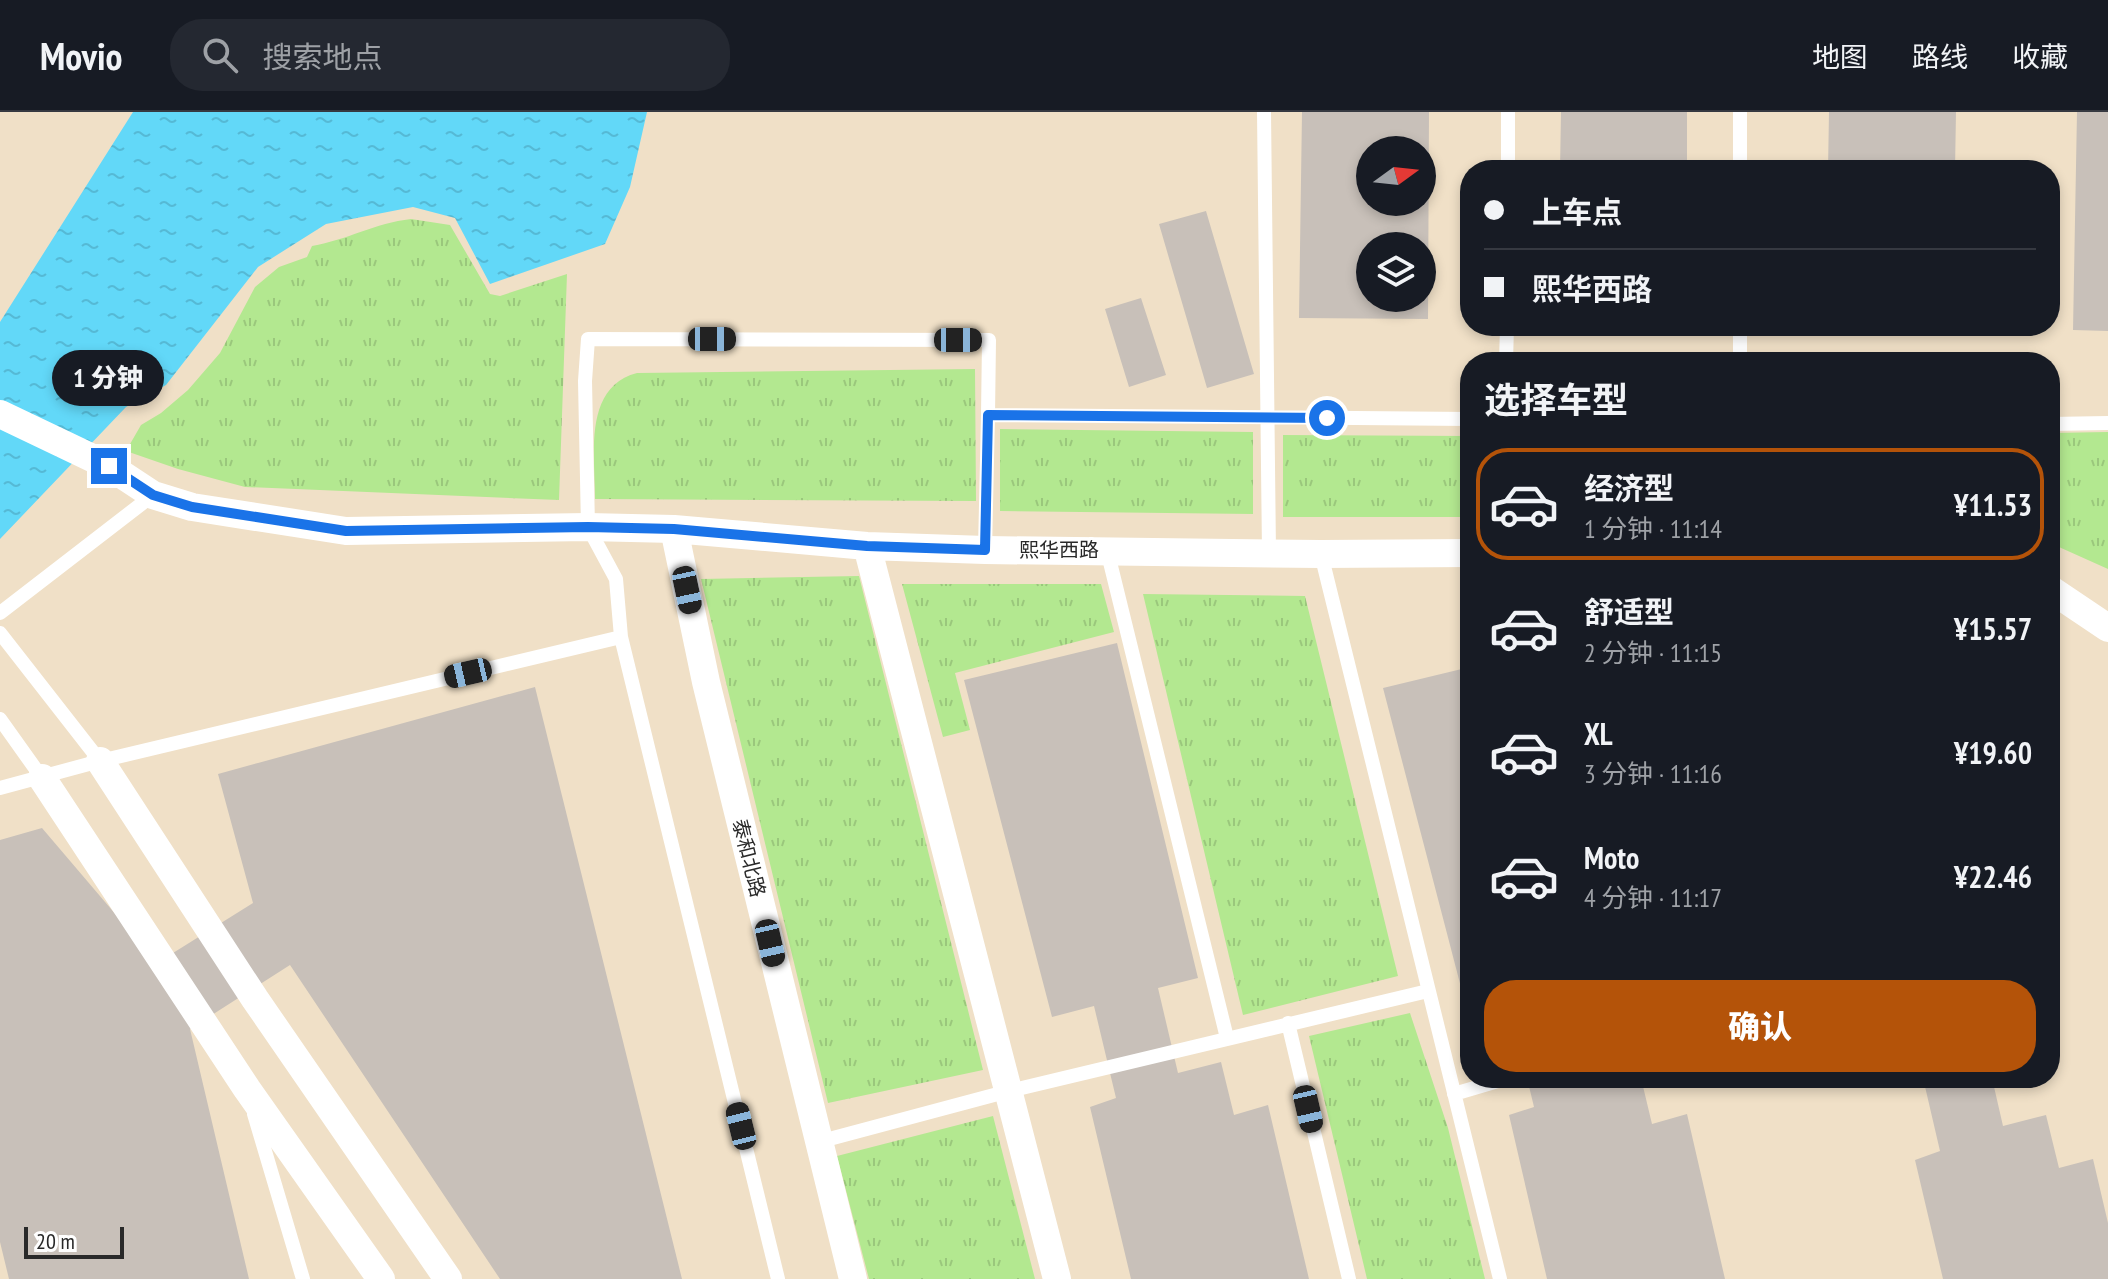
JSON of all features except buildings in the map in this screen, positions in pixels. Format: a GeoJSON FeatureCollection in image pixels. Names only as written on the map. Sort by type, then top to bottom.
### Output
{"type":"FeatureCollection","features":[{"type":"Feature","properties":{"kind":"street","name":"熙华西路"},"geometry":{"type":"LineString","coordinates":[[0,414],[109,466],[153,495],[192,507],[346,531],[588,527],[674,529],[867,546],[985,550],[1460,553]]}},
{"type":"Feature","properties":{"kind":"street","name":"泰和北路"},"geometry":{"type":"LineString","coordinates":[[674,529],[710,697],[853,1279]]}},
{"type":"Feature","properties":{"kind":"street"},"geometry":{"type":"LineString","coordinates":[[867,546],[1057,1279]]}},
{"type":"Feature","properties":{"kind":"street"},"geometry":{"type":"LineString","coordinates":[[2060,596],[2108,628]]}},
{"type":"Feature","properties":{"kind":"street"},"geometry":{"type":"LineString","coordinates":[[100,761],[255,999],[448,1279]]}},
{"type":"Feature","properties":{"kind":"street"},"geometry":{"type":"LineString","coordinates":[[42,778],[247,1089],[381,1279]]}},
{"type":"Feature","properties":{"kind":"lane"},"geometry":{"type":"LineString","coordinates":[[1264,112],[1269,553]]}},
{"type":"Feature","properties":{"kind":"lane"},"geometry":{"type":"LineString","coordinates":[[1508,112],[1508,160]]}},
{"type":"Feature","properties":{"kind":"lane"},"geometry":{"type":"LineString","coordinates":[[1740,112],[1740,160]]}},
{"type":"Feature","properties":{"kind":"lane"},"geometry":{"type":"LineString","coordinates":[[778,1279],[621,637],[616,579],[588,527],[585,381],[588,339],[989,340],[985,550]]}},
{"type":"Feature","properties":{"kind":"lane"},"geometry":{"type":"LineString","coordinates":[[988,415],[1460,419]]}},
{"type":"Feature","properties":{"kind":"lane"},"geometry":{"type":"LineString","coordinates":[[2060,424],[2108,423]]}},
{"type":"Feature","properties":{"kind":"lane"},"geometry":{"type":"LineString","coordinates":[[0,613],[153,495]]}},
{"type":"Feature","properties":{"kind":"lane"},"geometry":{"type":"LineString","coordinates":[[1107,550],[1227,1038]]}},
{"type":"Feature","properties":{"kind":"lane"},"geometry":{"type":"LineString","coordinates":[[1321,554],[1500,1279]]}},
{"type":"Feature","properties":{"kind":"lane"},"geometry":{"type":"LineString","coordinates":[[0,633],[100,761]]}},
{"type":"Feature","properties":{"kind":"lane"},"geometry":{"type":"LineString","coordinates":[[0,788],[100,761],[621,637]]}},
{"type":"Feature","properties":{"kind":"lane"},"geometry":{"type":"LineString","coordinates":[[0,719],[42,778]]}},
{"type":"Feature","properties":{"kind":"lane"},"geometry":{"type":"LineString","coordinates":[[818,1142],[1009,1091],[1428,991]]}},
{"type":"Feature","properties":{"kind":"lane"},"geometry":{"type":"LineString","coordinates":[[1288,1023],[1349,1279]]}},
{"type":"Feature","properties":{"kind":"lane"},"geometry":{"type":"LineString","coordinates":[[1454,1094],[1474,1088]]}},
{"type":"Feature","properties":{"kind":"lane"},"geometry":{"type":"LineString","coordinates":[[247,1089],[303,1279]]}},
{"type":"Feature","properties":{"kind":"shaded area"},"geometry":{"type":"Polygon","coordinates":[[[0,112],[2108,112],[2108,1279],[0,1279],[0,112]]]}},
{"type":"Feature","properties":{"kind":"green space"},"geometry":{"type":"Polygon","coordinates":[[[411,219],[450,225],[490,294],[500,296],[567,274],[559,500],[245,487],[126,451],[141,425],[188,390],[220,353],[255,287],[279,267],[307,257],[312,246],[411,219]]]}},
{"type":"Feature","properties":{"kind":"green space"},"geometry":{"type":"Polygon","coordinates":[[[975,369],[976,501],[595,499],[594,443],[600,407],[608,392],[620,381],[637,373],[975,369]]]}},
{"type":"Feature","properties":{"kind":"green space"},"geometry":{"type":"Polygon","coordinates":[[[1000,429],[1253,432],[1253,514],[1000,511],[1000,429]]]}},
{"type":"Feature","properties":{"kind":"green space"},"geometry":{"type":"Polygon","coordinates":[[[2108,432],[2108,569],[2060,547],[2060,433],[2108,432]]]}},
{"type":"Feature","properties":{"kind":"green space"},"geometry":{"type":"Polygon","coordinates":[[[1283,435],[1460,436],[1460,517],[1283,517],[1283,435]]]}},
{"type":"Feature","properties":{"kind":"green space"},"geometry":{"type":"Polygon","coordinates":[[[859,576],[983,1070],[828,1103],[701,579],[859,576]]]}},
{"type":"Feature","properties":{"kind":"green space"},"geometry":{"type":"Polygon","coordinates":[[[902,584],[1101,584],[1114,632],[955,673],[970,730],[943,737],[902,584]]]}},
{"type":"Feature","properties":{"kind":"green space"},"geometry":{"type":"Polygon","coordinates":[[[1143,594],[1305,596],[1398,976],[1243,1015],[1143,594]]]}},
{"type":"Feature","properties":{"kind":"green space"},"geometry":{"type":"Polygon","coordinates":[[[1410,1013],[1448,1128],[1485,1279],[1367,1279],[1309,1036],[1410,1013]]]}},
{"type":"Feature","properties":{"kind":"green space"},"geometry":{"type":"Polygon","coordinates":[[[993,1116],[1035,1279],[869,1279],[837,1156],[993,1116]]]}},
{"type":"Feature","properties":{"kind":"water"},"geometry":{"type":"Polygon","coordinates":[[[133,112],[647,112],[630,187],[605,244],[490,284],[455,218],[413,207],[326,224],[258,267],[166,385],[126,407],[0,539],[0,322],[133,112]]]}},
{"type":"Feature","properties":{"kind":"route"},"geometry":{"type":"LineString","coordinates":[[109,466],[153,495],[192,507],[346,531],[588,527],[674,529],[867,546],[985,550],[988,415],[1327,418]]}}]}
